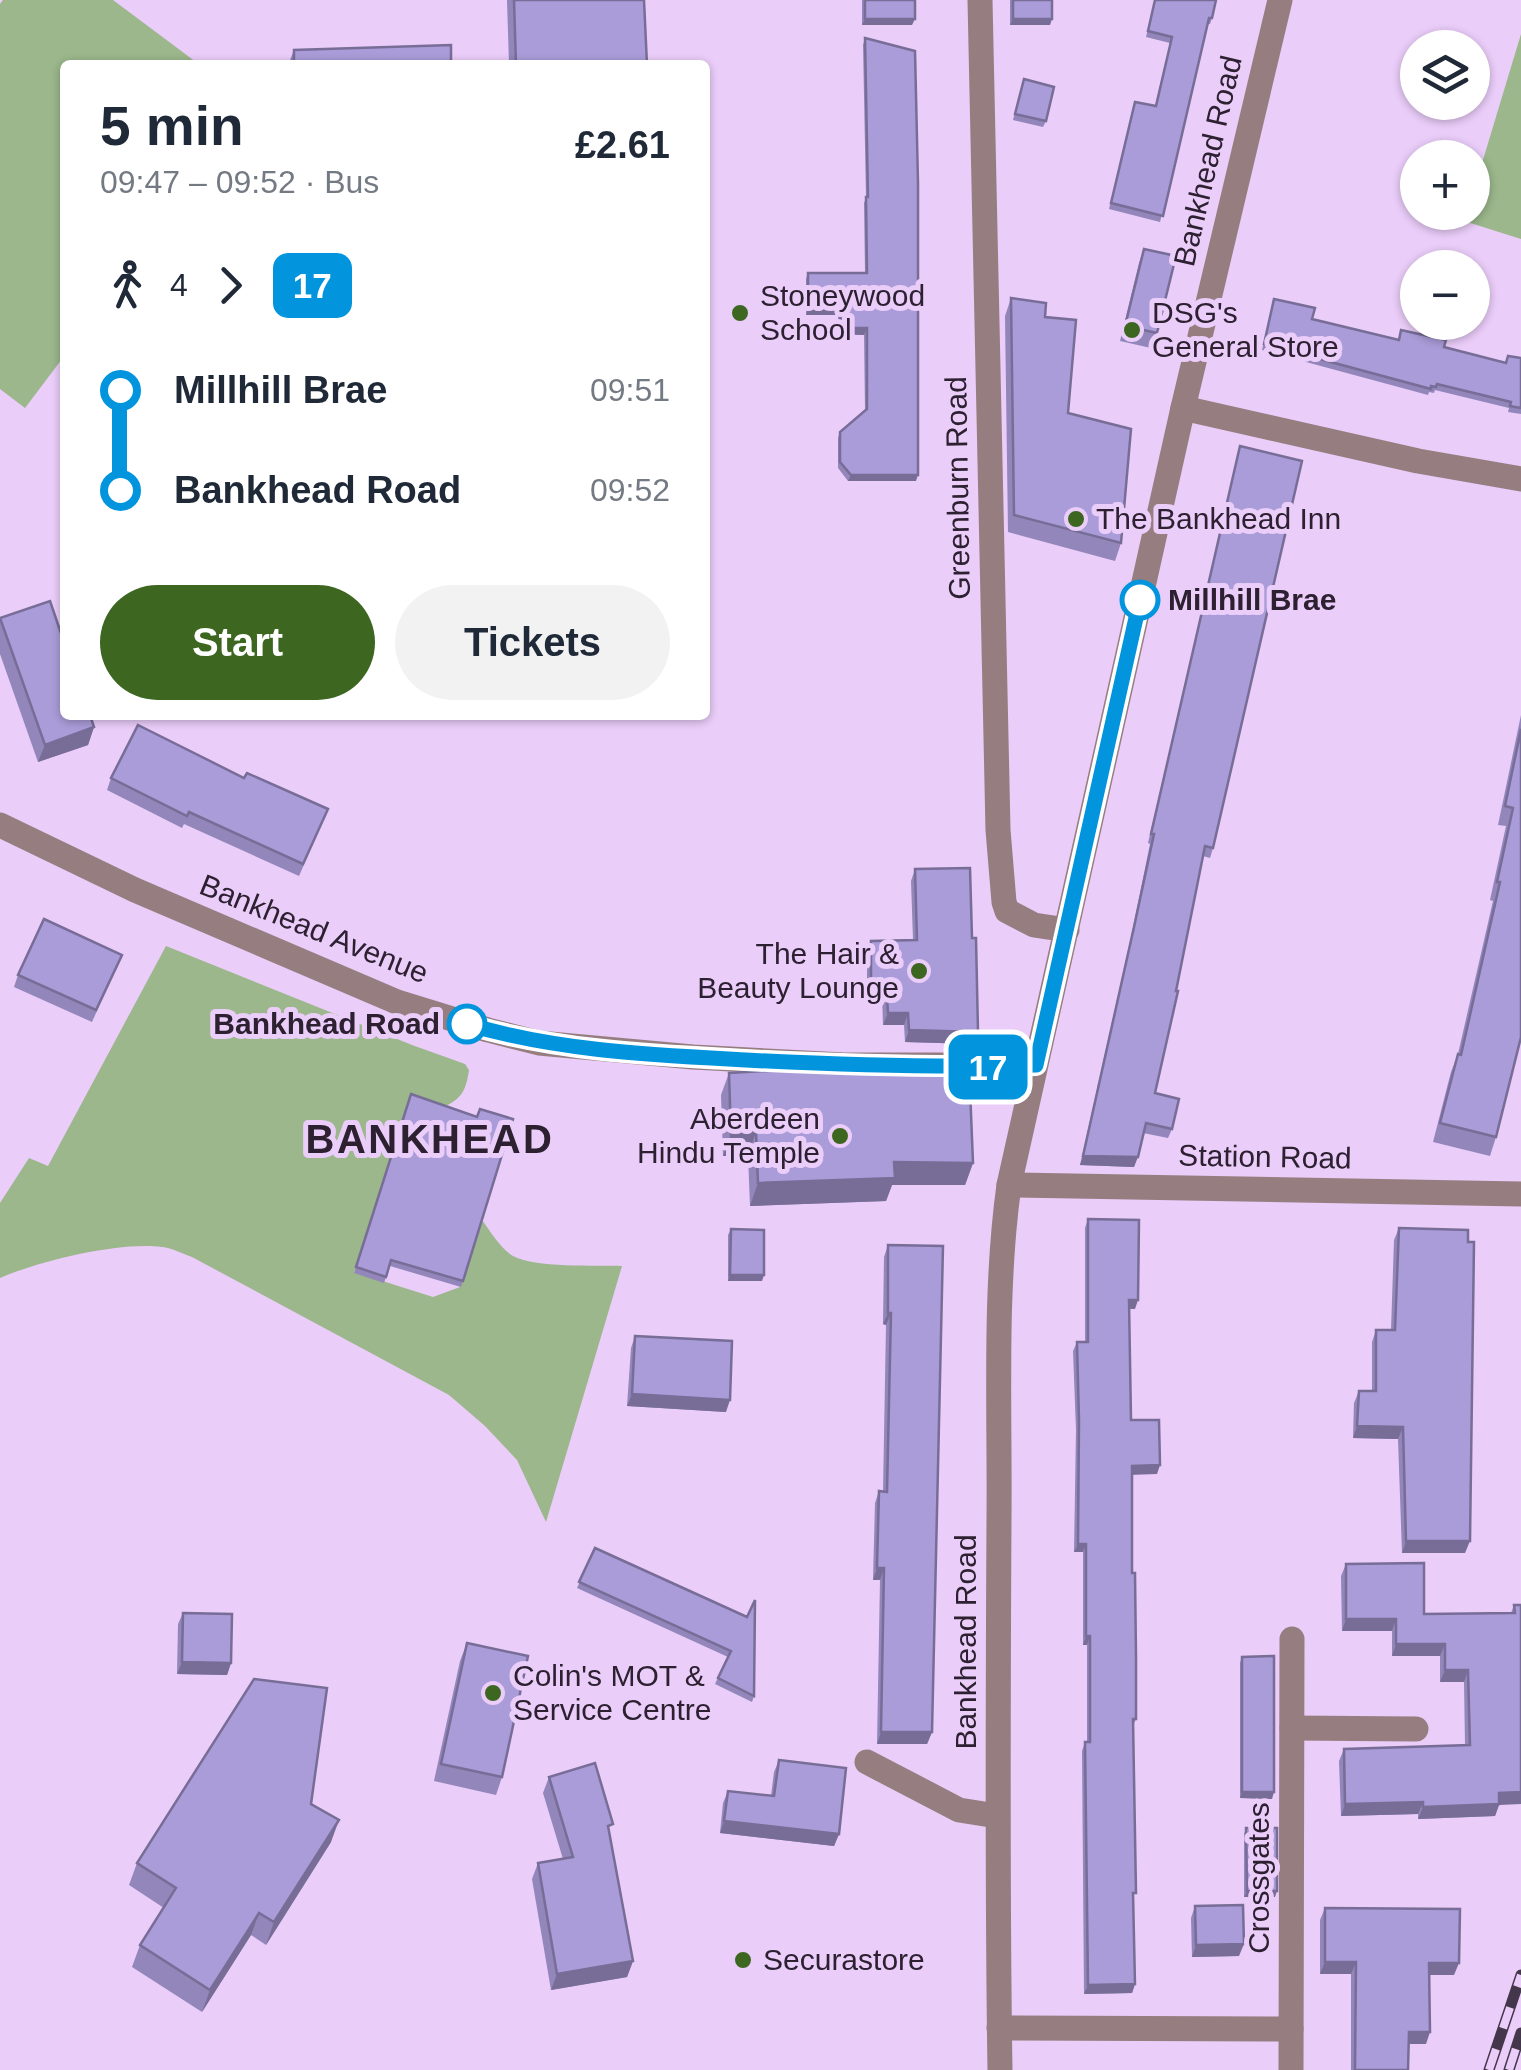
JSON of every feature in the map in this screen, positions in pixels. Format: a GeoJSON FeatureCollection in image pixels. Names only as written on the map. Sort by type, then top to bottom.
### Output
{"type":"FeatureCollection","features":[{"type":"Feature","properties":{"kind":"street","name":"Greenburn Road"},"geometry":{"type":"LineString","coordinates":[[980,0],[998,830],[1004,902],[1007,912],[1034,925],[1066,930]]}},
{"type":"Feature","properties":{"kind":"street","name":"Bankhead Road"},"geometry":{"type":"LineString","coordinates":[[1000,2070],[997,1816],[1002,1235],[1008,1185],[1183,408],[1280,0]]}},
{"type":"Feature","properties":{"kind":"street"},"geometry":{"type":"LineString","coordinates":[[1183,408],[1418,461],[1521,479]]}},
{"type":"Feature","properties":{"kind":"street","name":"Bankhead Avenue"},"geometry":{"type":"LineString","coordinates":[[0,826],[135,890],[397,1002],[540,1042],[694,1058],[844,1065],[1036,1065]]}},
{"type":"Feature","properties":{"kind":"street","name":"Station Road"},"geometry":{"type":"LineString","coordinates":[[1008,1185],[1521,1194]]}},
{"type":"Feature","properties":{"kind":"street","name":"Crossgates"},"geometry":{"type":"LineString","coordinates":[[1291,2070],[1292,1639]]}},
{"type":"Feature","properties":{"kind":"street"},"geometry":{"type":"LineString","coordinates":[[1292,1728],[1416,1729]]}},
{"type":"Feature","properties":{"kind":"street"},"geometry":{"type":"LineString","coordinates":[[867,1762],[959,1810],[997,1816]]}},
{"type":"Feature","properties":{"kind":"street"},"geometry":{"type":"LineString","coordinates":[[999,2028],[1291,2029]]}},
{"type":"Feature","properties":{"kind":"green space"},"geometry":{"type":"Polygon","coordinates":[[[3,0],[113,0],[193,60],[60,60],[60,362],[25,408],[0,389],[3,0]]]}},
{"type":"Feature","properties":{"kind":"green space"},"geometry":{"type":"Polygon","coordinates":[[[1521,34],[1521,239],[1490,229],[1489,140],[1521,34]]]}},
{"type":"Feature","properties":{"kind":"green space"},"geometry":{"type":"Polygon","coordinates":[[[166,946],[465,1064],[469,1070],[461,1095],[439,1110],[354,1272],[433,1297],[460,1287],[482,1220],[504,1249],[523,1260],[622,1266],[546,1522],[517,1460],[449,1395],[192,1257],[162,1247],[125,1247],[57,1259],[0,1278],[0,1203],[29,1158],[48,1166],[166,946]]]}},
{"type":"Feature","properties":{"kind":"building"},"geometry":{"type":"Polygon","coordinates":[[[514,0],[644,0],[647,60],[516,60],[514,0]]]}},
{"type":"Feature","properties":{"kind":"building"},"geometry":{"type":"Polygon","coordinates":[[[865,0],[915,0],[915,19],[865,19],[865,0]]]}},
{"type":"Feature","properties":{"kind":"building"},"geometry":{"type":"Polygon","coordinates":[[[1013,0],[1052,0],[1052,19],[1013,19],[1013,0]]]}},
{"type":"Feature","properties":{"kind":"building"},"geometry":{"type":"Polygon","coordinates":[[[1155,0],[1216,0],[1163,216],[1111,203],[1135,102],[1156,106],[1172,37],[1148,31],[1155,0]]]}},
{"type":"Feature","properties":{"kind":"building"},"geometry":{"type":"Polygon","coordinates":[[[865,38],[915,51],[918,475],[851,475],[840,462],[840,432],[867,409],[867,328],[841,328],[840,309],[808,309],[808,273],[867,273],[865,38]]]}},
{"type":"Feature","properties":{"kind":"building"},"geometry":{"type":"Polygon","coordinates":[[[451,45],[451,60],[294,60],[294,50],[451,45]]]}},
{"type":"Feature","properties":{"kind":"building"},"geometry":{"type":"Polygon","coordinates":[[[1024,79],[1054,87],[1046,121],[1015,114],[1024,79]]]}},
{"type":"Feature","properties":{"kind":"building"},"geometry":{"type":"Polygon","coordinates":[[[1144,249],[1176,256],[1157,333],[1125,326],[1144,249]]]}},
{"type":"Feature","properties":{"kind":"building"},"geometry":{"type":"Polygon","coordinates":[[[1011,298],[1046,303],[1045,317],[1076,320],[1068,413],[1131,429],[1121,543],[1014,515],[1011,298]]]}},
{"type":"Feature","properties":{"kind":"building"},"geometry":{"type":"Polygon","coordinates":[[[1274,299],[1315,308],[1312,319],[1399,340],[1400,335],[1400,340],[1446,340],[1444,347],[1506,363],[1508,356],[1521,358],[1521,408],[1510,406],[1511,402],[1437,384],[1431,389],[1264,344],[1274,299]]]}},
{"type":"Feature","properties":{"kind":"building"},"geometry":{"type":"Polygon","coordinates":[[[1240,446],[1302,461],[1213,848],[1205,846],[1155,1093],[1179,1099],[1172,1129],[1146,1123],[1138,1157],[1083,1156],[1151,834],[1240,446]]]}},
{"type":"Feature","properties":{"kind":"building"},"geometry":{"type":"Polygon","coordinates":[[[50,601],[60,630],[60,720],[92,720],[94,727],[45,745],[0,618],[50,601]]]}},
{"type":"Feature","properties":{"kind":"building"},"geometry":{"type":"Polygon","coordinates":[[[138,725],[244,778],[247,773],[328,809],[303,864],[189,812],[187,816],[111,778],[138,725]]]}},
{"type":"Feature","properties":{"kind":"building"},"geometry":{"type":"Polygon","coordinates":[[[1521,729],[1521,1037],[1496,1137],[1440,1123],[1458,1054],[1461,1055],[1500,882],[1513,808],[1505,806],[1521,729]]]}},
{"type":"Feature","properties":{"kind":"building"},"geometry":{"type":"Polygon","coordinates":[[[970,868],[978,1032],[909,1030],[908,1013],[888,1013],[886,981],[871,981],[871,941],[917,940],[915,869],[970,868]]]}},
{"type":"Feature","properties":{"kind":"building"},"geometry":{"type":"Polygon","coordinates":[[[44,919],[122,955],[96,1010],[18,975],[44,919]]]}},
{"type":"Feature","properties":{"kind":"building","name":"Aberdeen Hindu Temple"},"geometry":{"type":"Polygon","coordinates":[[[915,1059],[938,1059],[964,1073],[965,1089],[970,1089],[973,1163],[894,1162],[895,1178],[758,1183],[756,1132],[731,1134],[729,1073],[915,1063],[915,1059]]]}},
{"type":"Feature","properties":{"kind":"building"},"geometry":{"type":"Polygon","coordinates":[[[411,1094],[477,1117],[480,1109],[513,1119],[463,1281],[391,1260],[386,1277],[356,1267],[411,1094]]]}},
{"type":"Feature","properties":{"kind":"building"},"geometry":{"type":"Polygon","coordinates":[[[1088,1219],[1139,1220],[1138,1300],[1129,1300],[1131,1420],[1159,1420],[1160,1465],[1132,1466],[1135,1984],[1088,1985],[1085,1742],[1090,1742],[1090,1636],[1086,1636],[1086,1544],[1078,1544],[1077,1342],[1088,1342],[1088,1219]]]}},
{"type":"Feature","properties":{"kind":"building"},"geometry":{"type":"Polygon","coordinates":[[[1399,1228],[1468,1230],[1468,1242],[1474,1242],[1470,1541],[1406,1541],[1403,1427],[1357,1426],[1359,1391],[1376,1391],[1376,1330],[1395,1330],[1399,1228]]]}},
{"type":"Feature","properties":{"kind":"building"},"geometry":{"type":"Polygon","coordinates":[[[731,1229],[764,1230],[764,1275],[730,1275],[731,1229]]]}},
{"type":"Feature","properties":{"kind":"building"},"geometry":{"type":"Polygon","coordinates":[[[888,1245],[943,1246],[932,1732],[881,1732],[884,1568],[877,1568],[879,1491],[887,1492],[891,1313],[888,1245]]]}},
{"type":"Feature","properties":{"kind":"building"},"geometry":{"type":"Polygon","coordinates":[[[635,1336],[732,1341],[730,1400],[632,1394],[635,1336]]]}},
{"type":"Feature","properties":{"kind":"building"},"geometry":{"type":"Polygon","coordinates":[[[595,1548],[747,1617],[755,1600],[754,1696],[718,1678],[731,1651],[579,1582],[595,1548]]]}},
{"type":"Feature","properties":{"kind":"building"},"geometry":{"type":"Polygon","coordinates":[[[1424,1563],[1424,1614],[1515,1613],[1514,1605],[1521,1605],[1521,1792],[1499,1793],[1499,1804],[1345,1804],[1344,1749],[1470,1745],[1468,1670],[1445,1670],[1445,1644],[1396,1644],[1396,1619],[1346,1619],[1346,1564],[1424,1563]]]}},
{"type":"Feature","properties":{"kind":"building"},"geometry":{"type":"Polygon","coordinates":[[[183,1613],[232,1614],[231,1663],[182,1662],[183,1613]]]}},
{"type":"Feature","properties":{"kind":"building"},"geometry":{"type":"Polygon","coordinates":[[[467,1643],[528,1656],[502,1777],[441,1764],[467,1643]]]}},
{"type":"Feature","properties":{"kind":"building"},"geometry":{"type":"Polygon","coordinates":[[[1274,1656],[1274,1792],[1242,1792],[1242,1657],[1274,1656]]]}},
{"type":"Feature","properties":{"kind":"building"},"geometry":{"type":"Polygon","coordinates":[[[254,1679],[327,1688],[311,1804],[339,1820],[274,1922],[259,1913],[210,1990],[140,1945],[176,1888],[137,1863],[254,1679]]]}},
{"type":"Feature","properties":{"kind":"building"},"geometry":{"type":"Polygon","coordinates":[[[779,1760],[846,1768],[839,1834],[724,1821],[728,1791],[774,1796],[779,1760]]]}},
{"type":"Feature","properties":{"kind":"building"},"geometry":{"type":"Polygon","coordinates":[[[595,1763],[613,1824],[608,1826],[633,1961],[557,1974],[538,1863],[573,1857],[549,1777],[595,1763]]]}},
{"type":"Feature","properties":{"kind":"building"},"geometry":{"type":"Polygon","coordinates":[[[1246,1828],[1277,1828],[1277,1891],[1247,1891],[1246,1828]]]}},
{"type":"Feature","properties":{"kind":"building"},"geometry":{"type":"Polygon","coordinates":[[[1243,1905],[1244,1944],[1196,1945],[1195,1906],[1243,1905]]]}},
{"type":"Feature","properties":{"kind":"building"},"geometry":{"type":"Polygon","coordinates":[[[1325,1908],[1460,1909],[1459,1963],[1429,1963],[1430,2032],[1409,2032],[1408,2070],[1355,2070],[1356,1962],[1325,1962],[1325,1908]]]}},
{"type":"Feature","properties":{"kind":"railway"},"geometry":{"type":"LineString","coordinates":[[1489,2070],[1521,1975]]}},
{"type":"Feature","properties":{"kind":"railway"},"geometry":{"type":"LineString","coordinates":[[1509,2070],[1521,2033]]}},
{"type":"Feature","properties":{"kind":"bus line","name":"17"},"geometry":{"type":"LineString","coordinates":[[467,1024],[540,1042],[694,1058],[844,1065],[1036,1065],[1140,600]]}},
{"type":"Feature","properties":{"kind":"place","name":"Stoneywood School"},"geometry":{"type":"Point","coordinates":[740,313]}},
{"type":"Feature","properties":{"kind":"place","name":"DSG's General Store"},"geometry":{"type":"Point","coordinates":[1132,330]}},
{"type":"Feature","properties":{"kind":"place","name":"The Bankhead Inn"},"geometry":{"type":"Point","coordinates":[1076,519]}},
{"type":"Feature","properties":{"kind":"place","name":"Millhill Brae"},"geometry":{"type":"Point","coordinates":[1140,600]}},
{"type":"Feature","properties":{"kind":"place","name":"The Hair & Beauty Lounge"},"geometry":{"type":"Point","coordinates":[919,971]}},
{"type":"Feature","properties":{"kind":"place","name":"Bankhead Road"},"geometry":{"type":"Point","coordinates":[467,1024]}},
{"type":"Feature","properties":{"kind":"place","name":"Aberdeen Hindu Temple"},"geometry":{"type":"Point","coordinates":[840,1136]}},
{"type":"Feature","properties":{"kind":"place","name":"Colin's MOT & Service Centre"},"geometry":{"type":"Point","coordinates":[493,1693]}},
{"type":"Feature","properties":{"kind":"place","name":"Securastore"},"geometry":{"type":"Point","coordinates":[743,1960]}},
{"type":"Feature","properties":{"kind":"district","name":"BANKHEAD"},"geometry":{"type":"Point","coordinates":[430,1139]}}]}
